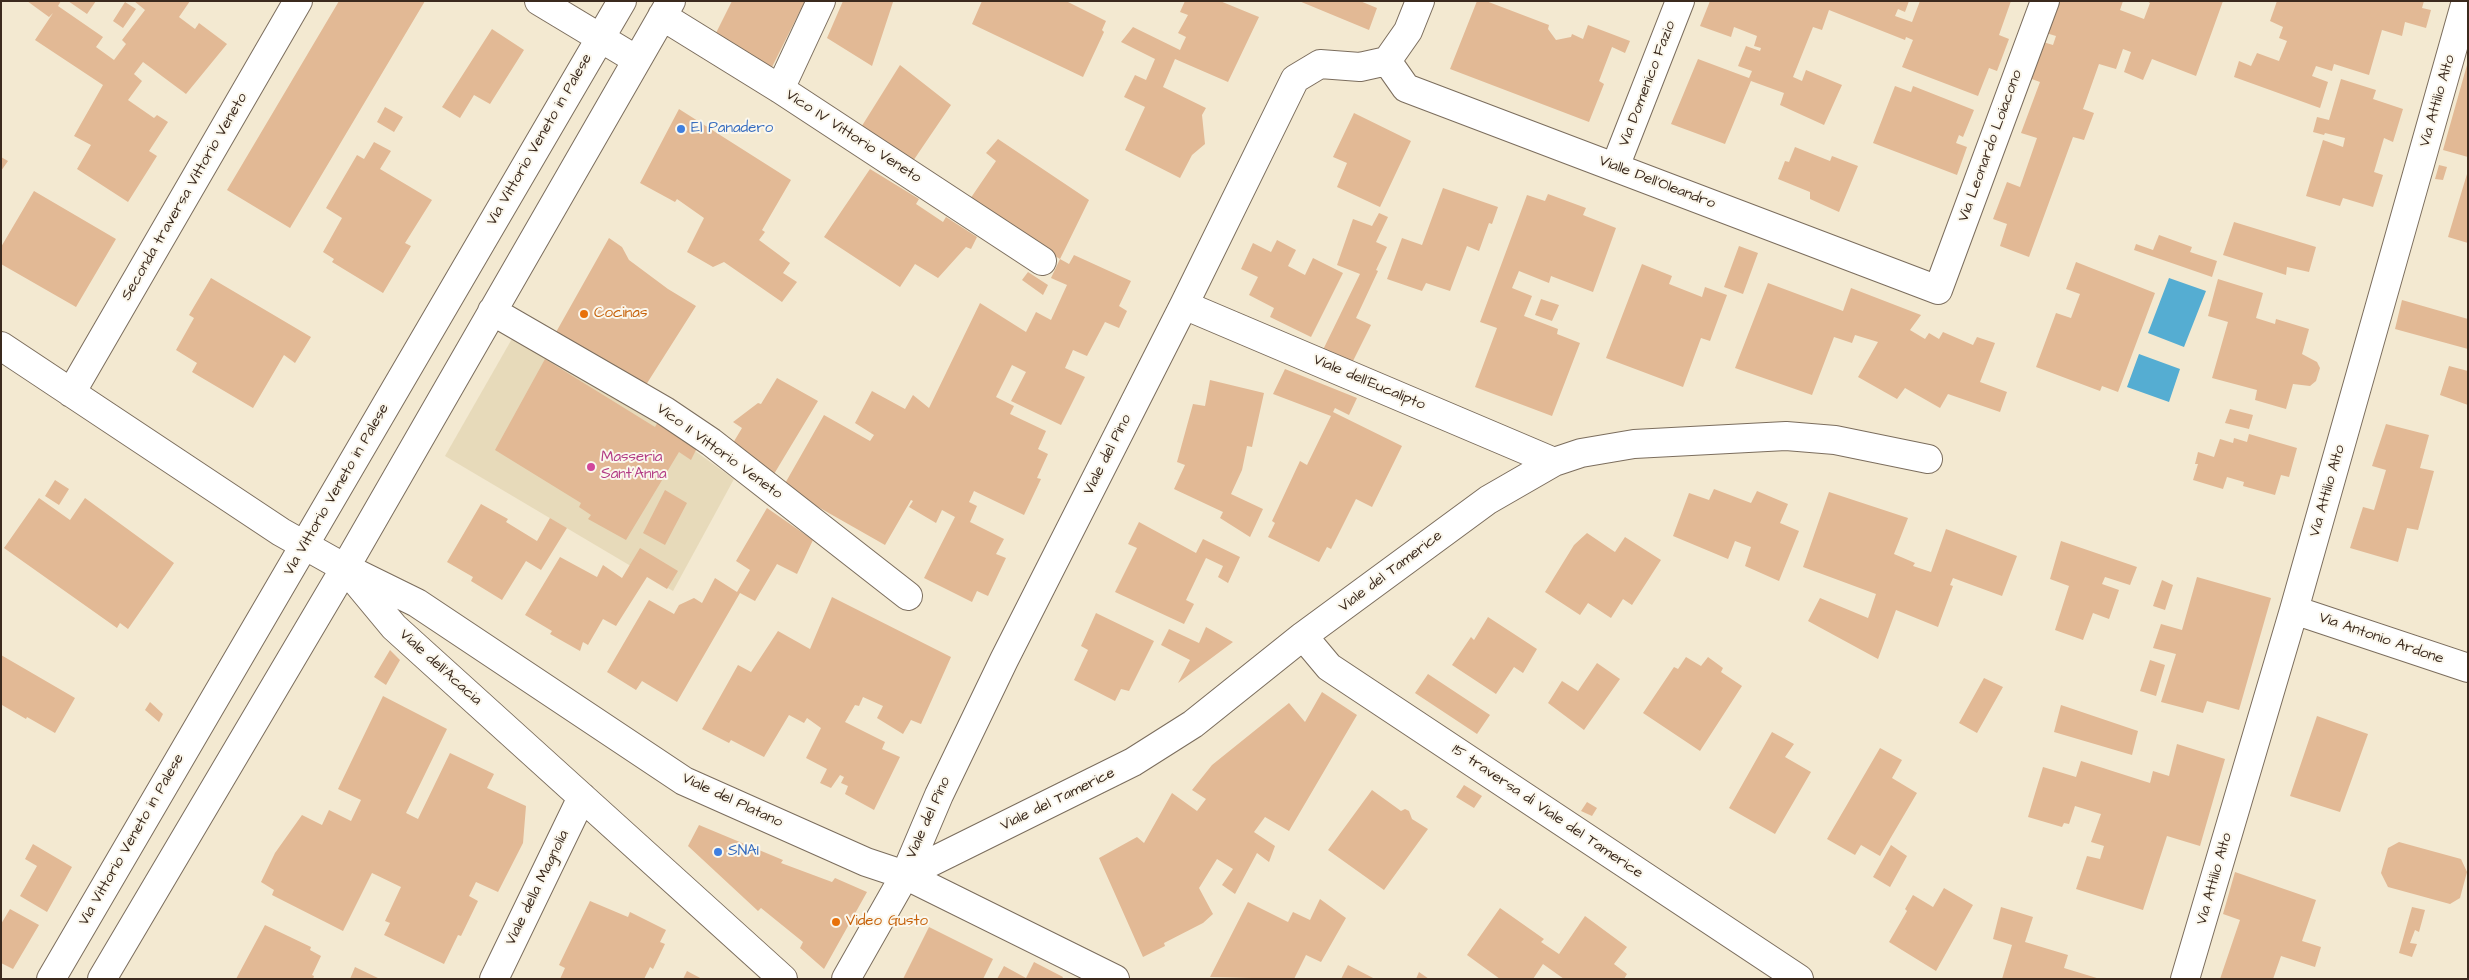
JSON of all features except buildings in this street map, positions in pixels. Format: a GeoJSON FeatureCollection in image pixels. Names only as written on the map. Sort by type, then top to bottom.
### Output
{"type":"FeatureCollection","features":[{"type":"Feature","properties":{"kind":"street","name":"Seconda traversa Vittorio Veneto"},"geometry":{"type":"LineString","coordinates":[[71,393],[298,1]]}},
{"type":"Feature","properties":{"kind":"street"},"geometry":{"type":"LineString","coordinates":[[539,1],[637,60]]}},
{"type":"Feature","properties":{"kind":"street","name":"Via Vittorio Veneto in Palese"},"geometry":{"type":"LineString","coordinates":[[51,979],[622,1]]}},
{"type":"Feature","properties":{"kind":"street"},"geometry":{"type":"LineString","coordinates":[[780,89],[821,1]]}},
{"type":"Feature","properties":{"kind":"street"},"geometry":{"type":"LineString","coordinates":[[1387,61],[1408,31],[1420,1]]}},
{"type":"Feature","properties":{"kind":"street","name":"Via Domenico Fazio"},"geometry":{"type":"LineString","coordinates":[[1615,167],[1680,1]]}},
{"type":"Feature","properties":{"kind":"street","name":"Via Leonardo Loiacono"},"geometry":{"type":"LineString","coordinates":[[1938,290],[2045,1]]}},
{"type":"Feature","properties":{"kind":"street","name":"Via Attilio Alto"},"geometry":{"type":"LineString","coordinates":[[2185,979],[2294,610],[2466,1]]}},
{"type":"Feature","properties":{"kind":"street"},"geometry":{"type":"LineString","coordinates":[[102,979],[345,568],[666,9]]}},
{"type":"Feature","properties":{"kind":"street","name":"Vico IV Vittorio Veneto"},"geometry":{"type":"LineString","coordinates":[[666,9],[780,89],[1042,261]]}},
{"type":"Feature","properties":{"kind":"street","name":"Vialle Dell'Oleandro"},"geometry":{"type":"LineString","coordinates":[[1387,61],[1406,88],[1938,290]]}},
{"type":"Feature","properties":{"kind":"street","name":"Viale del Pino"},"geometry":{"type":"LineString","coordinates":[[846,979],[905,875],[939,794],[1004,660],[1184,305],[1295,79],[1320,64],[1360,67],[1387,61]]}},
{"type":"Feature","properties":{"kind":"street","name":"Viale dell'Eucalipto"},"geometry":{"type":"LineString","coordinates":[[1184,305],[1554,462]]}},
{"type":"Feature","properties":{"kind":"street","name":"Vico II Vittorio Veneto"},"geometry":{"type":"LineString","coordinates":[[492,311],[665,411],[711,442],[908,596]]}},
{"type":"Feature","properties":{"kind":"street","name":"Viale dell'Acacia"},"geometry":{"type":"LineString","coordinates":[[1,346],[304,546],[345,568],[394,627],[783,979]]}},
{"type":"Feature","properties":{"kind":"street","name":"Viale del Tamerice"},"geometry":{"type":"LineString","coordinates":[[905,875],[1075,793],[1133,762],[1193,724],[1303,636],[1488,500],[1554,462],[1590,451],[1634,444],[1786,436],[1835,440],[1928,459]]}},
{"type":"Feature","properties":{"kind":"street","name":"Viale del Platano"},"geometry":{"type":"LineString","coordinates":[[345,568],[417,603],[684,781],[866,862],[905,875],[1115,979]]}},
{"type":"Feature","properties":{"kind":"street","name":"Via Antonio Ardone"},"geometry":{"type":"LineString","coordinates":[[2294,610],[2468,668]]}},
{"type":"Feature","properties":{"kind":"street","name":"15 traversa di Viale del Tamerice"},"geometry":{"type":"LineString","coordinates":[[1303,636],[1329,667],[1798,979]]}},
{"type":"Feature","properties":{"kind":"street","name":"Viale della Magnolia"},"geometry":{"type":"LineString","coordinates":[[494,979],[582,796]]}},
{"type":"Feature","properties":{"kind":"shaded area","name":"Masseria Sant’Anna"},"geometry":{"type":"Polygon","coordinates":[[[513,337],[649,418],[734,479],[673,591],[445,456],[513,337]]]}},
{"type":"Feature","properties":{"kind":"water"},"geometry":{"type":"Polygon","coordinates":[[[2169,278],[2206,291],[2184,347],[2148,333],[2169,278]]]}},
{"type":"Feature","properties":{"kind":"water"},"geometry":{"type":"Polygon","coordinates":[[[2139,354],[2180,369],[2169,402],[2127,387],[2139,354]]]}},
{"type":"Feature","properties":{"kind":"place","name":"El Panadero"},"geometry":{"type":"Point","coordinates":[681,129]}},
{"type":"Feature","properties":{"kind":"place","name":"Cocinas"},"geometry":{"type":"Point","coordinates":[584,314]}},
{"type":"Feature","properties":{"kind":"place","name":"Masseria Sant’Anna"},"geometry":{"type":"Point","coordinates":[591,467]}},
{"type":"Feature","properties":{"kind":"place","name":"SNAI"},"geometry":{"type":"Point","coordinates":[718,852]}},
{"type":"Feature","properties":{"kind":"place","name":"Video Gusto"},"geometry":{"type":"Point","coordinates":[836,922]}}]}
